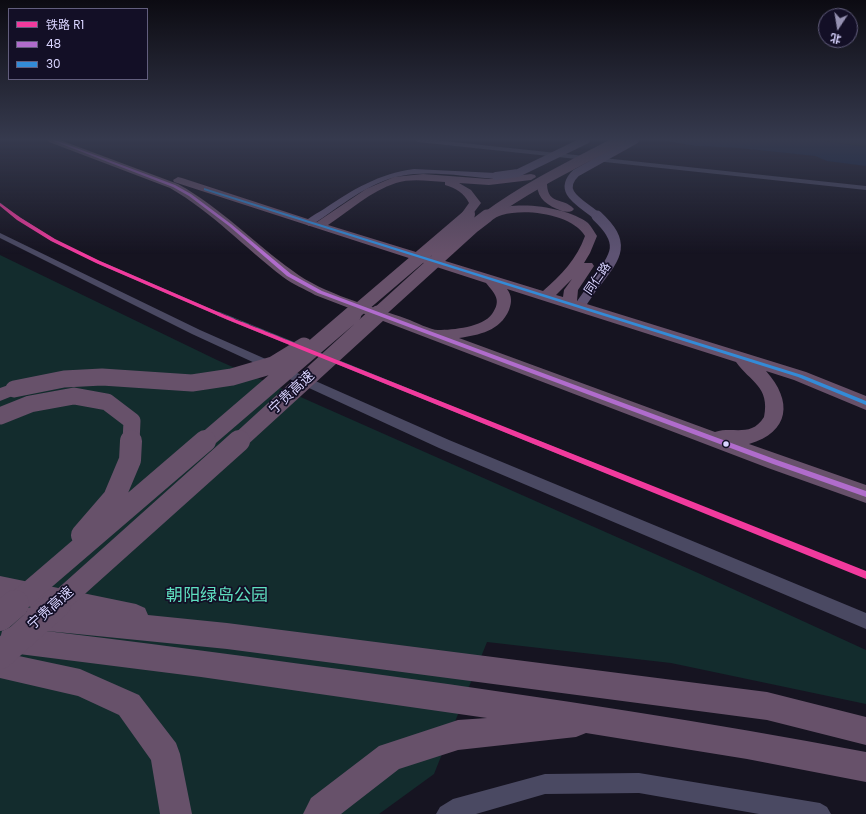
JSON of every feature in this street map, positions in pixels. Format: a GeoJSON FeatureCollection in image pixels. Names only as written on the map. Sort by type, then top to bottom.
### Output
{"type":"FeatureCollection","features":[{"type":"Feature","properties":{"kind":"highway"},"geometry":{"type":"LineString","coordinates":[[153,178],[174,186],[239,219],[289,275],[314,288],[709,436],[774,462],[866,494]]}},
{"type":"Feature","properties":{"kind":"highway"},"geometry":{"type":"LineString","coordinates":[[172,178],[318,226],[800,376],[866,403]]}},
{"type":"Feature","properties":{"kind":"highway"},"geometry":{"type":"LineString","coordinates":[[318,226],[388,186],[410,180],[489,182],[536,178],[542,194],[556,204],[563,212],[584,226],[591,236],[589,246],[582,256],[557,286],[545,297]]}},
{"type":"Feature","properties":{"kind":"highway","name":"宁贵高速"},"geometry":{"type":"LineString","coordinates":[[2,653],[220,459],[502,192],[536,178]]}},
{"type":"Feature","properties":{"kind":"highway"},"geometry":{"type":"LineString","coordinates":[[443,180],[460,187],[472,196],[475,203],[470,222]]}},
{"type":"Feature","properties":{"kind":"highway"},"geometry":{"type":"LineString","coordinates":[[239,219],[266,209]]}},
{"type":"Feature","properties":{"kind":"highway"},"geometry":{"type":"LineString","coordinates":[[470,222],[509,210],[563,212],[587,220],[595,228],[599,235],[599,243],[571,290],[574,306]]}},
{"type":"Feature","properties":{"kind":"highway","name":"宁贵高速"},"geometry":{"type":"LineString","coordinates":[[3,606],[403,273],[470,222]]}},
{"type":"Feature","properties":{"kind":"highway"},"geometry":{"type":"LineString","coordinates":[[0,395],[14,389],[64,379],[102,376],[192,383],[232,377],[273,365],[312,341],[403,273]]}},
{"type":"Feature","properties":{"kind":"highway"},"geometry":{"type":"LineString","coordinates":[[436,334],[463,333],[480,329],[493,322],[501,312],[504,303],[502,294],[491,280]]}},
{"type":"Feature","properties":{"kind":"highway"},"geometry":{"type":"LineString","coordinates":[[709,436],[743,438],[763,431],[773,421],[775,409],[772,396],[765,382],[741,358]]}},
{"type":"Feature","properties":{"kind":"highway"},"geometry":{"type":"LineString","coordinates":[[0,416],[30,404],[74,396],[107,402],[132,421],[130,460],[114,498],[71,548],[3,606]]}},
{"type":"Feature","properties":{"kind":"highway"},"geometry":{"type":"LineString","coordinates":[[3,606],[767,706],[866,731]]}},
{"type":"Feature","properties":{"kind":"highway"},"geometry":{"type":"LineString","coordinates":[[2,653],[120,652],[603,720],[796,753],[866,767]]}},
{"type":"Feature","properties":{"kind":"highway"},"geometry":{"type":"LineString","coordinates":[[2,653],[80,683],[129,705],[165,754],[176,814]]}},
{"type":"Feature","properties":{"kind":"highway"},"geometry":{"type":"LineString","coordinates":[[319,814],[322,809],[390,757],[458,735],[603,720]]}},
{"type":"Feature","properties":{"kind":"main road"},"geometry":{"type":"LineString","coordinates":[[318,226],[374,182],[384,178]]}},
{"type":"Feature","properties":{"kind":"main road","name":"同仁路"},"geometry":{"type":"LineString","coordinates":[[570,178],[567,184],[568,190],[572,196],[610,230],[616,247],[614,256],[596,282],[574,306]]}},
{"type":"Feature","properties":{"kind":"street"},"geometry":{"type":"LineString","coordinates":[[773,178],[866,188]]}},
{"type":"Feature","properties":{"kind":"street"},"geometry":{"type":"LineString","coordinates":[[0,235],[196,332],[444,444],[866,621]]}},
{"type":"Feature","properties":{"kind":"street"},"geometry":{"type":"LineString","coordinates":[[447,814],[453,810],[545,784],[639,783],[820,814]]}},
{"type":"Feature","properties":{"kind":"green space","name":"朝阳绿岛公园"},"geometry":{"type":"Polygon","coordinates":[[[0,255],[217,360],[698,573],[866,650],[866,704],[671,663],[487,642],[434,774],[379,814],[0,814],[0,255]]]}},
{"type":"Feature","properties":{"kind":"railway"},"geometry":{"type":"LineString","coordinates":[[0,204],[16,217]]}},
{"type":"Feature","properties":{"kind":"railway"},"geometry":{"type":"LineString","coordinates":[[15,216],[53,240],[98,262],[221,315]]}},
{"type":"Feature","properties":{"kind":"railway"},"geometry":{"type":"LineString","coordinates":[[219,314],[535,442]]}},
{"type":"Feature","properties":{"kind":"railway"},"geometry":{"type":"LineString","coordinates":[[533,441],[866,575]]}},
{"type":"Feature","properties":{"kind":"rail line","name":"R1"},"geometry":{"type":"LineString","coordinates":[[0,204],[19,219],[53,240],[98,262],[230,319],[866,575]]}},
{"type":"Feature","properties":{"kind":"transit line","name":"48"},"geometry":{"type":"LineString","coordinates":[[153,178],[174,186],[190,195],[230,225],[289,275],[320,292],[775,462],[866,494]]}},
{"type":"Feature","properties":{"kind":"transit line","name":"30"},"geometry":{"type":"LineString","coordinates":[[205,189],[800,376],[866,403]]}}]}
